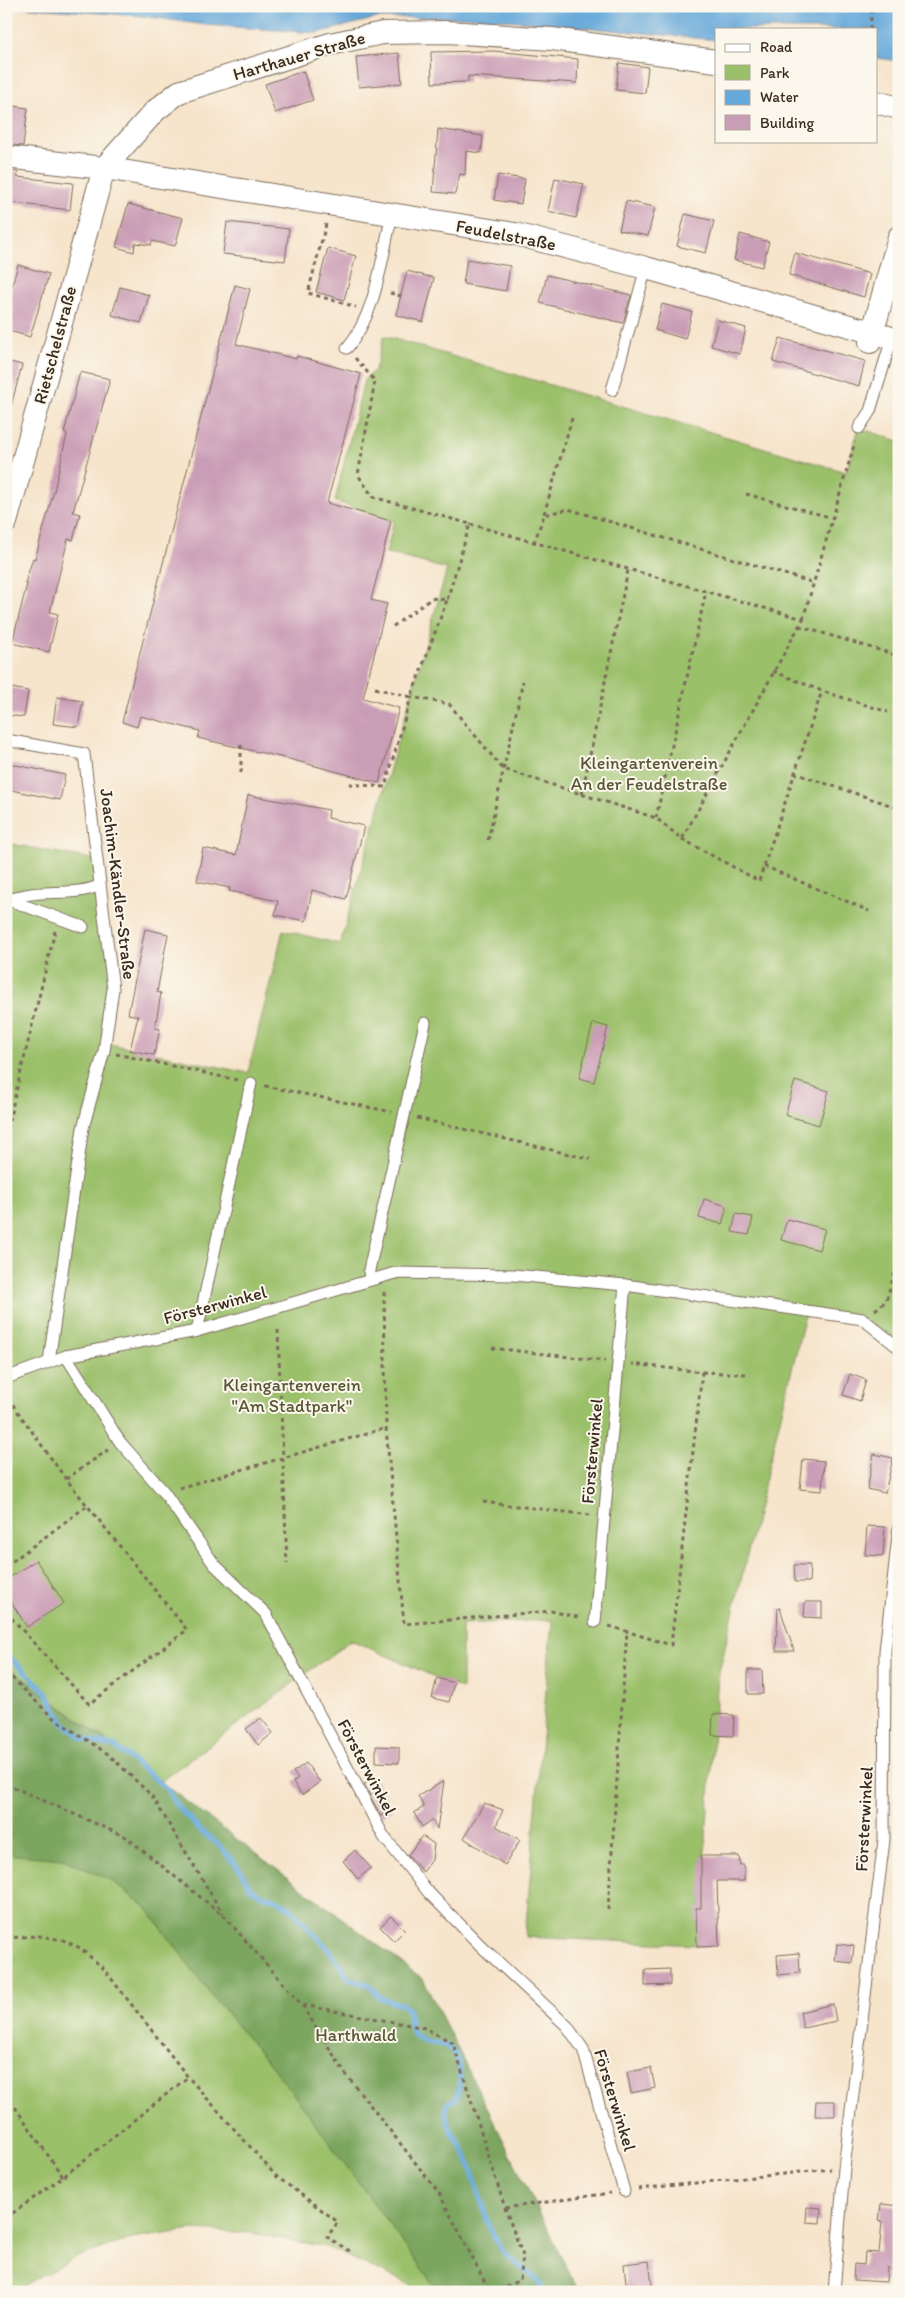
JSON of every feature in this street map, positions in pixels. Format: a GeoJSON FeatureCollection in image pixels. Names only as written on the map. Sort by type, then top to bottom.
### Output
{"type":"FeatureCollection","features":[{"type":"Feature","properties":{"kind":"street","name":"Harthauer Straße"},"geometry":{"type":"LineString","coordinates":[[104,168],[155,111],[179,92],[330,44],[383,33],[447,32],[552,39],[715,61]]}},
{"type":"Feature","properties":{"kind":"street"},"geometry":{"type":"LineString","coordinates":[[878,103],[899,108]]}},
{"type":"Feature","properties":{"kind":"street"},"geometry":{"type":"LineString","coordinates":[[6,157],[104,168]]}},
{"type":"Feature","properties":{"kind":"street","name":"Feudelstraße"},"geometry":{"type":"LineString","coordinates":[[104,168],[515,234],[646,268],[883,338]]}},
{"type":"Feature","properties":{"kind":"street","name":"Rietschelstraße"},"geometry":{"type":"LineString","coordinates":[[6,522],[104,168]]}},
{"type":"Feature","properties":{"kind":"street"},"geometry":{"type":"LineString","coordinates":[[883,338],[899,237]]}},
{"type":"Feature","properties":{"kind":"lane"},"geometry":{"type":"LineString","coordinates":[[347,348],[358,335],[369,311],[392,215]]}},
{"type":"Feature","properties":{"kind":"lane"},"geometry":{"type":"LineString","coordinates":[[612,390],[646,268]]}},
{"type":"Feature","properties":{"kind":"lane"},"geometry":{"type":"LineString","coordinates":[[859,428],[870,411],[883,338]]}},
{"type":"Feature","properties":{"kind":"lane","name":"Joachim-Kändler-Straße"},"geometry":{"type":"LineString","coordinates":[[6,740],[84,754],[113,989],[104,1051],[83,1128],[49,1361]]}},
{"type":"Feature","properties":{"kind":"lane"},"geometry":{"type":"LineString","coordinates":[[8,902],[21,895],[81,892],[100,885]]}},
{"type":"Feature","properties":{"kind":"lane"},"geometry":{"type":"LineString","coordinates":[[8,902],[83,927]]}},
{"type":"Feature","properties":{"kind":"lane"},"geometry":{"type":"LineString","coordinates":[[370,1280],[369,1270],[425,1023]]}},
{"type":"Feature","properties":{"kind":"lane"},"geometry":{"type":"LineString","coordinates":[[197,1331],[251,1083]]}},
{"type":"Feature","properties":{"kind":"lane","name":"Försterwinkel"},"geometry":{"type":"LineString","coordinates":[[6,1378],[66,1356],[197,1331],[395,1273],[513,1275],[625,1285],[863,1319]]}},
{"type":"Feature","properties":{"kind":"lane","name":"Försterwinkel"},"geometry":{"type":"LineString","coordinates":[[595,1622],[625,1285]]}},
{"type":"Feature","properties":{"kind":"lane"},"geometry":{"type":"LineString","coordinates":[[863,1319],[899,1348]]}},
{"type":"Feature","properties":{"kind":"lane","name":"Försterwinkel"},"geometry":{"type":"LineString","coordinates":[[66,1356],[120,1442],[164,1492],[214,1564],[266,1614],[384,1837],[429,1893],[482,1947],[567,2026],[583,2049],[624,2191]]}},
{"type":"Feature","properties":{"kind":"lane","name":"Försterwinkel"},"geometry":{"type":"LineString","coordinates":[[834,2292],[844,2168],[884,1840],[885,1652],[899,1527]]}},
{"type":"Feature","properties":{"kind":"path"},"geometry":{"type":"LineString","coordinates":[[870,28],[872,6]]}},
{"type":"Feature","properties":{"kind":"path"},"geometry":{"type":"LineString","coordinates":[[325,231],[308,293],[369,311]]}},
{"type":"Feature","properties":{"kind":"path"},"geometry":{"type":"LineString","coordinates":[[394,294],[401,296]]}},
{"type":"Feature","properties":{"kind":"path"},"geometry":{"type":"LineString","coordinates":[[347,348],[375,381],[358,474],[374,497],[803,619]]}},
{"type":"Feature","properties":{"kind":"path"},"geometry":{"type":"LineString","coordinates":[[534,543],[573,415]]}},
{"type":"Feature","properties":{"kind":"path"},"geometry":{"type":"LineString","coordinates":[[682,839],[803,619],[859,428]]}},
{"type":"Feature","properties":{"kind":"path"},"geometry":{"type":"LineString","coordinates":[[746,494],[833,518]]}},
{"type":"Feature","properties":{"kind":"path"},"geometry":{"type":"LineString","coordinates":[[544,514],[568,509],[814,583]]}},
{"type":"Feature","properties":{"kind":"path"},"geometry":{"type":"LineString","coordinates":[[349,784],[385,787],[411,697],[447,600],[470,524]]}},
{"type":"Feature","properties":{"kind":"path"},"geometry":{"type":"LineString","coordinates":[[582,794],[628,569]]}},
{"type":"Feature","properties":{"kind":"path"},"geometry":{"type":"LineString","coordinates":[[656,818],[706,591]]}},
{"type":"Feature","properties":{"kind":"path"},"geometry":{"type":"LineString","coordinates":[[392,627],[432,598],[447,600]]}},
{"type":"Feature","properties":{"kind":"path"},"geometry":{"type":"LineString","coordinates":[[799,626],[899,656]]}},
{"type":"Feature","properties":{"kind":"path"},"geometry":{"type":"LineString","coordinates":[[773,671],[822,691],[888,712]]}},
{"type":"Feature","properties":{"kind":"path"},"geometry":{"type":"LineString","coordinates":[[488,840],[523,680]]}},
{"type":"Feature","properties":{"kind":"path"},"geometry":{"type":"LineString","coordinates":[[375,688],[449,704],[503,768],[656,818],[682,839],[759,881],[822,691]]}},
{"type":"Feature","properties":{"kind":"path"},"geometry":{"type":"LineString","coordinates":[[241,745],[241,776]]}},
{"type":"Feature","properties":{"kind":"path"},"geometry":{"type":"LineString","coordinates":[[794,773],[899,808]]}},
{"type":"Feature","properties":{"kind":"path"},"geometry":{"type":"LineString","coordinates":[[764,866],[868,911]]}},
{"type":"Feature","properties":{"kind":"path"},"geometry":{"type":"LineString","coordinates":[[7,1130],[58,918]]}},
{"type":"Feature","properties":{"kind":"path"},"geometry":{"type":"LineString","coordinates":[[104,1051],[404,1115],[590,1159]]}},
{"type":"Feature","properties":{"kind":"path"},"geometry":{"type":"LineString","coordinates":[[863,1319],[886,1301],[899,1259]]}},
{"type":"Feature","properties":{"kind":"path"},"geometry":{"type":"LineString","coordinates":[[384,1276],[386,1428],[404,1624],[551,1611],[628,1631],[672,1645],[702,1372]]}},
{"type":"Feature","properties":{"kind":"path"},"geometry":{"type":"LineString","coordinates":[[278,1330],[287,1564]]}},
{"type":"Feature","properties":{"kind":"path"},"geometry":{"type":"LineString","coordinates":[[492,1348],[702,1372],[746,1374]]}},
{"type":"Feature","properties":{"kind":"path"},"geometry":{"type":"LineString","coordinates":[[6,1612],[89,1704],[187,1630],[66,1479],[8,1398]]}},
{"type":"Feature","properties":{"kind":"path"},"geometry":{"type":"LineString","coordinates":[[164,1492],[386,1428]]}},
{"type":"Feature","properties":{"kind":"path"},"geometry":{"type":"LineString","coordinates":[[66,1479],[120,1442]]}},
{"type":"Feature","properties":{"kind":"path"},"geometry":{"type":"LineString","coordinates":[[484,1502],[603,1516]]}},
{"type":"Feature","properties":{"kind":"path"},"geometry":{"type":"LineString","coordinates":[[6,1566],[88,1505]]}},
{"type":"Feature","properties":{"kind":"path"},"geometry":{"type":"LineString","coordinates":[[608,1910],[628,1631]]}},
{"type":"Feature","properties":{"kind":"path"},"geometry":{"type":"LineString","coordinates":[[6,1672],[52,1717],[108,1754],[152,1796],[225,1917]]}},
{"type":"Feature","properties":{"kind":"path"},"geometry":{"type":"LineString","coordinates":[[6,1784],[126,1837],[225,1917],[302,2005],[345,2073],[440,2193],[492,2292],[520,2280],[524,2256],[505,2208],[453,2043],[425,2028],[302,2005]]}},
{"type":"Feature","properties":{"kind":"path"},"geometry":{"type":"LineString","coordinates":[[6,1938],[39,1936],[63,1940],[80,1948],[103,1968],[188,2077],[276,2176],[338,2222],[327,2237],[353,2252]]}},
{"type":"Feature","properties":{"kind":"path"},"geometry":{"type":"LineString","coordinates":[[6,2218],[63,2177],[188,2077]]}},
{"type":"Feature","properties":{"kind":"path"},"geometry":{"type":"LineString","coordinates":[[6,2094],[63,2177]]}},
{"type":"Feature","properties":{"kind":"path"},"geometry":{"type":"LineString","coordinates":[[505,2208],[624,2191],[844,2168]]}},
{"type":"Feature","properties":{"kind":"green space"},"geometry":{"type":"Polygon","coordinates":[[[384,336],[846,472],[859,428],[899,441],[899,1348],[863,1319],[806,1311],[718,1676],[698,1945],[525,1937],[552,1620],[462,1624],[462,1689],[351,1640],[161,1781],[6,1666],[6,843],[97,860],[113,989],[105,1043],[248,1073],[283,930],[340,944],[447,569],[386,553],[394,521],[335,501],[364,380],[375,370],[384,336]]]}},
{"type":"Feature","properties":{"kind":"green space","name":"Harthwald"},"geometry":{"type":"Polygon","coordinates":[[[6,1666],[423,1979],[579,2292],[439,2292],[284,2081],[213,1997],[145,1906],[109,1879],[63,1859],[6,1854],[6,1666]]]}},
{"type":"Feature","properties":{"kind":"green space"},"geometry":{"type":"Polygon","coordinates":[[[12,1853],[63,1859],[109,1879],[145,1906],[213,1997],[284,2081],[439,2292],[420,2292],[401,2280],[326,2247],[252,2233],[192,2230],[131,2239],[77,2257],[12,2292],[6,2292],[6,1854],[12,1853]]]}},
{"type":"Feature","properties":{"kind":"water"},"geometry":{"type":"Polygon","coordinates":[[[6,6],[899,6],[899,61],[878,58],[878,28],[715,28],[715,40],[477,17],[377,18],[317,33],[206,25],[143,16],[6,6]]]}},
{"type":"Feature","properties":{"kind":"building"},"geometry":{"type":"Polygon","coordinates":[[[493,51],[578,59],[577,83],[468,76],[468,82],[432,83],[431,52],[493,51]]]}},
{"type":"Feature","properties":{"kind":"building"},"geometry":{"type":"Polygon","coordinates":[[[399,53],[402,83],[359,87],[356,57],[399,53]]]}},
{"type":"Feature","properties":{"kind":"building"},"geometry":{"type":"Polygon","coordinates":[[[619,63],[648,67],[645,93],[616,90],[619,63]]]}},
{"type":"Feature","properties":{"kind":"building"},"geometry":{"type":"Polygon","coordinates":[[[303,71],[313,100],[275,113],[265,84],[303,71]]]}},
{"type":"Feature","properties":{"kind":"building"},"geometry":{"type":"Polygon","coordinates":[[[6,105],[28,108],[23,146],[6,144],[6,105]]]}},
{"type":"Feature","properties":{"kind":"building"},"geometry":{"type":"Polygon","coordinates":[[[438,129],[483,136],[481,153],[466,151],[465,175],[460,174],[455,194],[433,192],[438,129]]]}},
{"type":"Feature","properties":{"kind":"building"},"geometry":{"type":"Polygon","coordinates":[[[6,170],[18,172],[17,177],[73,183],[70,210],[6,202],[6,170]]]}},
{"type":"Feature","properties":{"kind":"building"},"geometry":{"type":"Polygon","coordinates":[[[498,175],[525,179],[521,204],[494,200],[498,175]]]}},
{"type":"Feature","properties":{"kind":"building"},"geometry":{"type":"Polygon","coordinates":[[[555,178],[584,184],[576,218],[548,211],[555,178]]]}},
{"type":"Feature","properties":{"kind":"building"},"geometry":{"type":"Polygon","coordinates":[[[626,201],[655,207],[648,236],[619,230],[626,201]]]}},
{"type":"Feature","properties":{"kind":"building"},"geometry":{"type":"Polygon","coordinates":[[[128,204],[183,218],[175,246],[152,241],[151,245],[135,243],[134,252],[116,247],[128,204]]]}},
{"type":"Feature","properties":{"kind":"building"},"geometry":{"type":"Polygon","coordinates":[[[685,214],[714,221],[706,253],[677,246],[685,214]]]}},
{"type":"Feature","properties":{"kind":"building"},"geometry":{"type":"Polygon","coordinates":[[[227,222],[289,229],[285,261],[223,254],[227,222]]]}},
{"type":"Feature","properties":{"kind":"building"},"geometry":{"type":"Polygon","coordinates":[[[740,234],[769,242],[762,267],[734,260],[740,234]]]}},
{"type":"Feature","properties":{"kind":"building"},"geometry":{"type":"Polygon","coordinates":[[[328,248],[356,256],[344,300],[316,292],[328,248]]]}},
{"type":"Feature","properties":{"kind":"building"},"geometry":{"type":"Polygon","coordinates":[[[795,253],[870,274],[864,297],[789,275],[795,253]]]}},
{"type":"Feature","properties":{"kind":"building"},"geometry":{"type":"Polygon","coordinates":[[[467,259],[510,266],[506,291],[463,284],[467,259]]]}},
{"type":"Feature","properties":{"kind":"building"},"geometry":{"type":"Polygon","coordinates":[[[18,265],[49,274],[30,337],[6,330],[6,305],[18,265]]]}},
{"type":"Feature","properties":{"kind":"building"},"geometry":{"type":"Polygon","coordinates":[[[407,271],[434,278],[423,322],[396,315],[407,271]]]}},
{"type":"Feature","properties":{"kind":"building"},"geometry":{"type":"Polygon","coordinates":[[[547,275],[631,295],[623,323],[540,303],[547,275]]]}},
{"type":"Feature","properties":{"kind":"building"},"geometry":{"type":"Polygon","coordinates":[[[235,285],[250,289],[236,344],[296,359],[297,356],[361,374],[327,503],[391,521],[371,600],[387,604],[363,698],[399,708],[379,783],[293,760],[198,738],[200,731],[140,716],[137,727],[122,722],[235,285]]]}},
{"type":"Feature","properties":{"kind":"building"},"geometry":{"type":"Polygon","coordinates":[[[120,287],[149,295],[141,323],[112,315],[120,287]]]}},
{"type":"Feature","properties":{"kind":"building"},"geometry":{"type":"Polygon","coordinates":[[[662,304],[692,312],[685,339],[655,330],[662,304]]]}},
{"type":"Feature","properties":{"kind":"building"},"geometry":{"type":"Polygon","coordinates":[[[718,320],[746,328],[740,354],[711,346],[718,320]]]}},
{"type":"Feature","properties":{"kind":"building"},"geometry":{"type":"Polygon","coordinates":[[[780,338],[865,361],[859,386],[773,362],[780,338]]]}},
{"type":"Feature","properties":{"kind":"building"},"geometry":{"type":"Polygon","coordinates":[[[6,361],[22,365],[11,406],[6,406],[6,361]]]}},
{"type":"Feature","properties":{"kind":"building"},"geometry":{"type":"Polygon","coordinates":[[[80,372],[110,379],[73,512],[80,514],[73,540],[68,539],[50,612],[58,614],[49,652],[12,643],[27,584],[25,583],[33,558],[35,559],[54,491],[67,434],[64,433],[80,372]]]}},
{"type":"Feature","properties":{"kind":"building"},"geometry":{"type":"Polygon","coordinates":[[[6,687],[28,691],[24,717],[6,715],[6,687]]]}},
{"type":"Feature","properties":{"kind":"building"},"geometry":{"type":"Polygon","coordinates":[[[57,697],[83,701],[78,727],[53,724],[57,697]]]}},
{"type":"Feature","properties":{"kind":"building"},"geometry":{"type":"Polygon","coordinates":[[[6,763],[65,775],[60,800],[6,789],[6,763]]]}},
{"type":"Feature","properties":{"kind":"building"},"geometry":{"type":"Polygon","coordinates":[[[248,795],[329,810],[328,818],[364,826],[346,899],[312,890],[306,921],[275,915],[278,901],[229,891],[230,888],[197,881],[203,848],[236,855],[248,795]]]}},
{"type":"Feature","properties":{"kind":"building"},"geometry":{"type":"Polygon","coordinates":[[[145,929],[168,934],[157,992],[161,993],[155,1028],[160,1029],[154,1055],[130,1050],[138,1016],[128,1014],[145,929]]]}},
{"type":"Feature","properties":{"kind":"building"},"geometry":{"type":"Polygon","coordinates":[[[593,1023],[608,1027],[594,1082],[579,1078],[593,1023]]]}},
{"type":"Feature","properties":{"kind":"building"},"geometry":{"type":"Polygon","coordinates":[[[795,1081],[829,1091],[819,1125],[785,1115],[795,1081]]]}},
{"type":"Feature","properties":{"kind":"building"},"geometry":{"type":"Polygon","coordinates":[[[704,1199],[727,1206],[722,1224],[699,1218],[704,1199]]]}},
{"type":"Feature","properties":{"kind":"building"},"geometry":{"type":"Polygon","coordinates":[[[736,1214],[753,1217],[749,1235],[732,1232],[736,1214]]]}},
{"type":"Feature","properties":{"kind":"building"},"geometry":{"type":"Polygon","coordinates":[[[787,1219],[825,1229],[819,1250],[781,1240],[787,1219]]]}},
{"type":"Feature","properties":{"kind":"building"},"geometry":{"type":"Polygon","coordinates":[[[850,1374],[866,1380],[860,1401],[843,1395],[850,1374]]]}},
{"type":"Feature","properties":{"kind":"building"},"geometry":{"type":"Polygon","coordinates":[[[874,1454],[893,1458],[885,1493],[867,1489],[874,1454]]]}},
{"type":"Feature","properties":{"kind":"building"},"geometry":{"type":"Polygon","coordinates":[[[803,1459],[824,1461],[822,1491],[800,1489],[803,1459]]]}},
{"type":"Feature","properties":{"kind":"building"},"geometry":{"type":"Polygon","coordinates":[[[867,1526],[885,1527],[883,1556],[865,1555],[867,1526]]]}},
{"type":"Feature","properties":{"kind":"building"},"geometry":{"type":"Polygon","coordinates":[[[36,1560],[64,1603],[27,1627],[6,1594],[6,1580],[36,1560]]]}},
{"type":"Feature","properties":{"kind":"building"},"geometry":{"type":"Polygon","coordinates":[[[794,1565],[810,1565],[809,1582],[795,1582],[794,1565]]]}},
{"type":"Feature","properties":{"kind":"building"},"geometry":{"type":"Polygon","coordinates":[[[805,1602],[822,1602],[822,1618],[804,1617],[805,1602]]]}},
{"type":"Feature","properties":{"kind":"building"},"geometry":{"type":"Polygon","coordinates":[[[778,1608],[780,1608],[794,1651],[776,1651],[778,1608]]]}},
{"type":"Feature","properties":{"kind":"building"},"geometry":{"type":"Polygon","coordinates":[[[748,1670],[762,1670],[763,1694],[748,1694],[748,1670]]]}},
{"type":"Feature","properties":{"kind":"building"},"geometry":{"type":"Polygon","coordinates":[[[437,1678],[454,1683],[449,1702],[432,1698],[437,1678]]]}},
{"type":"Feature","properties":{"kind":"building"},"geometry":{"type":"Polygon","coordinates":[[[713,1714],[734,1715],[733,1736],[712,1735],[713,1714]]]}},
{"type":"Feature","properties":{"kind":"building"},"geometry":{"type":"Polygon","coordinates":[[[261,1718],[273,1733],[258,1745],[246,1729],[261,1718]]]}},
{"type":"Feature","properties":{"kind":"building"},"geometry":{"type":"Polygon","coordinates":[[[376,1746],[399,1747],[399,1763],[376,1762],[376,1746]]]}},
{"type":"Feature","properties":{"kind":"building"},"geometry":{"type":"Polygon","coordinates":[[[306,1763],[320,1782],[302,1795],[293,1782],[298,1778],[293,1772],[306,1763]]]}},
{"type":"Feature","properties":{"kind":"building"},"geometry":{"type":"Polygon","coordinates":[[[375,1779],[392,1810],[381,1816],[364,1784],[375,1779]]]}},
{"type":"Feature","properties":{"kind":"building"},"geometry":{"type":"Polygon","coordinates":[[[444,1781],[437,1829],[432,1820],[422,1827],[414,1813],[424,1807],[418,1796],[444,1781]]]}},
{"type":"Feature","properties":{"kind":"building"},"geometry":{"type":"Polygon","coordinates":[[[484,1803],[503,1810],[496,1826],[520,1840],[505,1865],[464,1838],[484,1803]]]}},
{"type":"Feature","properties":{"kind":"building"},"geometry":{"type":"Polygon","coordinates":[[[422,1836],[434,1844],[432,1860],[423,1872],[408,1855],[422,1836]]]}},
{"type":"Feature","properties":{"kind":"building"},"geometry":{"type":"Polygon","coordinates":[[[355,1850],[371,1868],[358,1879],[343,1861],[355,1850]]]}},
{"type":"Feature","properties":{"kind":"building"},"geometry":{"type":"Polygon","coordinates":[[[701,1856],[739,1856],[740,1865],[744,1865],[744,1881],[717,1881],[719,1946],[697,1947],[696,1908],[701,1908],[701,1856]]]}},
{"type":"Feature","properties":{"kind":"building"},"geometry":{"type":"Polygon","coordinates":[[[391,1916],[405,1930],[394,1941],[380,1927],[391,1916]]]}},
{"type":"Feature","properties":{"kind":"building"},"geometry":{"type":"Polygon","coordinates":[[[837,1944],[854,1946],[852,1963],[835,1961],[837,1944]]]}},
{"type":"Feature","properties":{"kind":"building"},"geometry":{"type":"Polygon","coordinates":[[[799,1953],[800,1973],[778,1975],[777,1955],[799,1953]]]}},
{"type":"Feature","properties":{"kind":"building"},"geometry":{"type":"Polygon","coordinates":[[[670,1969],[670,1985],[645,1986],[645,1970],[670,1969]]]}},
{"type":"Feature","properties":{"kind":"building"},"geometry":{"type":"Polygon","coordinates":[[[833,2004],[836,2021],[803,2028],[800,2012],[833,2004]]]}},
{"type":"Feature","properties":{"kind":"building"},"geometry":{"type":"Polygon","coordinates":[[[651,2068],[655,2088],[631,2093],[627,2072],[651,2068]]]}},
{"type":"Feature","properties":{"kind":"building"},"geometry":{"type":"Polygon","coordinates":[[[816,2101],[835,2101],[835,2116],[815,2116],[816,2101]]]}},
{"type":"Feature","properties":{"kind":"building"},"geometry":{"type":"Polygon","coordinates":[[[881,2204],[899,2206],[899,2274],[887,2267],[886,2282],[853,2280],[854,2264],[864,2265],[865,2252],[879,2253],[882,2222],[879,2221],[881,2204]]]}},
{"type":"Feature","properties":{"kind":"building"},"geometry":{"type":"Polygon","coordinates":[[[807,2207],[821,2208],[820,2223],[806,2222],[807,2207]]]}},
{"type":"Feature","properties":{"kind":"building"},"geometry":{"type":"Polygon","coordinates":[[[649,2261],[653,2292],[627,2292],[624,2264],[649,2261]]]}},
{"type":"Feature","properties":{"kind":"waterway"},"geometry":{"type":"LineString","coordinates":[[6,1654],[46,1692],[62,1721],[73,1731],[84,1739],[116,1747],[167,1789],[175,1804],[201,1831],[218,1844],[241,1871],[250,1888],[262,1895],[277,1900],[291,1909],[331,1952],[349,1979],[370,1985],[380,1998],[403,2005],[409,2011],[411,2029],[420,2040],[443,2045],[453,2051],[459,2063],[460,2077],[457,2098],[447,2103],[445,2110],[447,2122],[469,2164],[489,2226],[501,2249],[536,2279],[544,2292]]}},
{"type":"Feature","properties":{"kind":"park label","name":"Kleingartenverein An der Feudelstraße"},"geometry":{"type":"Point","coordinates":[649,773]}},
{"type":"Feature","properties":{"kind":"park label","name":"Kleingartenverein \"Am Stadtpark\""},"geometry":{"type":"Point","coordinates":[292,1395]}}]}
